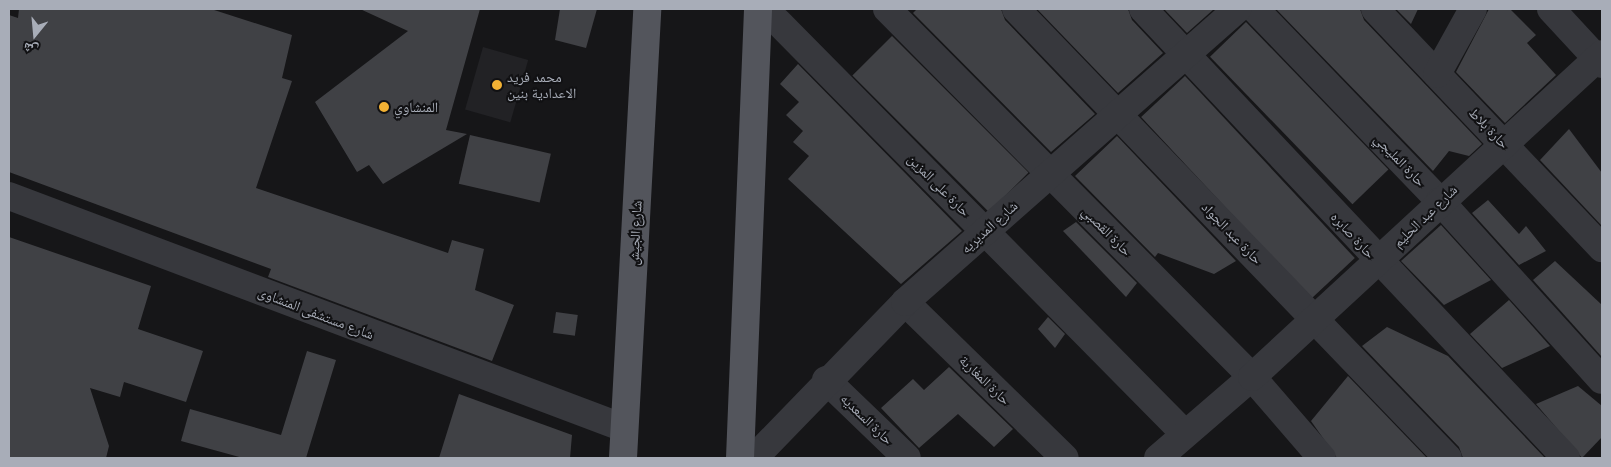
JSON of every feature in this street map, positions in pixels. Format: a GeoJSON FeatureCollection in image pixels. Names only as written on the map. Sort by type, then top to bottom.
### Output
{"type":"FeatureCollection","features":[{"type":"Feature","properties":{"kind":"main road","name":"شارع الجيش"},"geometry":{"type":"LineString","coordinates":[[623,458],[647,9]]}},
{"type":"Feature","properties":{"kind":"main road"},"geometry":{"type":"LineString","coordinates":[[740,458],[756,40],[776,13]]}},
{"type":"Feature","properties":{"kind":"street","name":"حارة القصبي"},"geometry":{"type":"LineString","coordinates":[[887,9],[1252,377],[1318,457]]}},
{"type":"Feature","properties":{"kind":"street","name":"حارة عبد الجواد"},"geometry":{"type":"LineString","coordinates":[[1016,9],[1448,458]]}},
{"type":"Feature","properties":{"kind":"street","name":"حارة صابره"},"geometry":{"type":"LineString","coordinates":[[1143,9],[1377,261],[1566,458]]}},
{"type":"Feature","properties":{"kind":"street","name":"شارع المديريه"},"geometry":{"type":"LineString","coordinates":[[754,458],[826,380],[906,302],[1117,113],[1237,9]]}},
{"type":"Feature","properties":{"kind":"street","name":"حارة المليجي"},"geometry":{"type":"LineString","coordinates":[[1255,9],[1440,201],[1602,380]]}},
{"type":"Feature","properties":{"kind":"street","name":"حارة بلاط"},"geometry":{"type":"LineString","coordinates":[[1375,9],[1602,248]]}},
{"type":"Feature","properties":{"kind":"street"},"geometry":{"type":"LineString","coordinates":[[1437,74],[1472,9]]}},
{"type":"Feature","properties":{"kind":"street"},"geometry":{"type":"LineString","coordinates":[[1551,9],[1600,59]]}},
{"type":"Feature","properties":{"kind":"street","name":"حارة على المزين"},"geometry":{"type":"LineString","coordinates":[[776,13],[984,231],[1185,434]]}},
{"type":"Feature","properties":{"kind":"street","name":"شارع عبد الحليم"},"geometry":{"type":"LineString","coordinates":[[1158,458],[1315,320],[1502,142],[1600,59]]}},
{"type":"Feature","properties":{"kind":"street","name":"شارع مستشفى المنشاوى"},"geometry":{"type":"LineString","coordinates":[[9,196],[624,428]]}},
{"type":"Feature","properties":{"kind":"street","name":"حارة المغاربة"},"geometry":{"type":"LineString","coordinates":[[906,302],[1065,458]]}},
{"type":"Feature","properties":{"kind":"street","name":"حارة السعديه"},"geometry":{"type":"LineString","coordinates":[[826,380],[907,458]]}},
{"type":"Feature","properties":{"kind":"shaded area","name":"محمد فريد الاعدادية بنين"},"geometry":{"type":"Polygon","coordinates":[[[483,47],[528,60],[510,122],[465,109],[483,47]]]}},
{"type":"Feature","properties":{"kind":"building"},"geometry":{"type":"Polygon","coordinates":[[[19,9],[211,9],[292,35],[282,78],[292,81],[256,188],[448,253],[452,240],[484,249],[475,290],[514,305],[492,361],[268,277],[271,269],[9,172],[9,15],[18,18],[19,9]]]}},
{"type":"Feature","properties":{"kind":"building","name":"المنشاوي"},"geometry":{"type":"Polygon","coordinates":[[[360,9],[480,9],[446,130],[467,134],[383,184],[369,165],[357,172],[315,102],[408,31],[360,9]]]}},
{"type":"Feature","properties":{"kind":"building"},"geometry":{"type":"Polygon","coordinates":[[[560,9],[597,9],[586,48],[555,40],[560,9]]]}},
{"type":"Feature","properties":{"kind":"building"},"geometry":{"type":"Polygon","coordinates":[[[917,9],[1001,9],[1005,20],[1095,114],[1051,152],[913,13],[917,9]]]}},
{"type":"Feature","properties":{"kind":"building"},"geometry":{"type":"Polygon","coordinates":[[[1037,9],[1128,9],[1132,20],[1163,53],[1118,93],[1037,9]]]}},
{"type":"Feature","properties":{"kind":"building"},"geometry":{"type":"Polygon","coordinates":[[[1164,9],[1214,9],[1187,33],[1164,9]]]}},
{"type":"Feature","properties":{"kind":"building"},"geometry":{"type":"Polygon","coordinates":[[[1276,9],[1360,9],[1364,20],[1482,144],[1469,156],[1449,151],[1433,171],[1276,9]]]}},
{"type":"Feature","properties":{"kind":"building"},"geometry":{"type":"Polygon","coordinates":[[[1396,9],[1418,9],[1411,24],[1396,9]]]}},
{"type":"Feature","properties":{"kind":"building"},"geometry":{"type":"Polygon","coordinates":[[[1489,9],[1510,9],[1536,35],[1527,43],[1556,75],[1505,123],[1456,72],[1489,9]]]}},
{"type":"Feature","properties":{"kind":"building"},"geometry":{"type":"Polygon","coordinates":[[[1246,22],[1388,169],[1352,204],[1210,57],[1246,22]]]}},
{"type":"Feature","properties":{"kind":"building"},"geometry":{"type":"Polygon","coordinates":[[[892,36],[1028,172],[989,212],[852,76],[892,36]]]}},
{"type":"Feature","properties":{"kind":"building"},"geometry":{"type":"Polygon","coordinates":[[[798,64],[962,231],[901,284],[788,179],[809,156],[793,142],[803,131],[786,115],[799,102],[780,84],[798,64]]]}},
{"type":"Feature","properties":{"kind":"building"},"geometry":{"type":"Polygon","coordinates":[[[1185,76],[1355,258],[1311,299],[1141,117],[1185,76]]]}},
{"type":"Feature","properties":{"kind":"building"},"geometry":{"type":"Polygon","coordinates":[[[1569,129],[1602,173],[1602,226],[1540,160],[1569,129]]]}},
{"type":"Feature","properties":{"kind":"building"},"geometry":{"type":"Polygon","coordinates":[[[470,135],[551,154],[540,202],[459,184],[470,135]]]}},
{"type":"Feature","properties":{"kind":"building"},"geometry":{"type":"Polygon","coordinates":[[[1117,136],[1236,261],[1214,274],[1158,253],[1155,257],[1075,176],[1117,136]]]}},
{"type":"Feature","properties":{"kind":"building"},"geometry":{"type":"Polygon","coordinates":[[[1488,200],[1519,234],[1526,226],[1546,251],[1519,265],[1472,213],[1488,200]]]}},
{"type":"Feature","properties":{"kind":"building"},"geometry":{"type":"Polygon","coordinates":[[[1076,222],[1137,283],[1126,297],[1063,231],[1076,222]]]}},
{"type":"Feature","properties":{"kind":"building"},"geometry":{"type":"Polygon","coordinates":[[[1441,225],[1491,280],[1444,305],[1401,261],[1441,225]]]}},
{"type":"Feature","properties":{"kind":"building"},"geometry":{"type":"Polygon","coordinates":[[[9,237],[151,286],[138,329],[203,351],[186,402],[124,382],[120,397],[90,388],[109,446],[106,458],[9,458],[9,237]]]}},
{"type":"Feature","properties":{"kind":"building"},"geometry":{"type":"Polygon","coordinates":[[[1555,261],[1602,305],[1602,357],[1533,280],[1555,261]]]}},
{"type":"Feature","properties":{"kind":"building"},"geometry":{"type":"Polygon","coordinates":[[[1509,300],[1550,346],[1502,368],[1470,334],[1509,300]]]}},
{"type":"Feature","properties":{"kind":"building"},"geometry":{"type":"Polygon","coordinates":[[[556,312],[578,315],[575,336],[553,333],[556,312]]]}},
{"type":"Feature","properties":{"kind":"building"},"geometry":{"type":"Polygon","coordinates":[[[1048,317],[1065,334],[1055,348],[1038,329],[1048,317]]]}},
{"type":"Feature","properties":{"kind":"building"},"geometry":{"type":"Polygon","coordinates":[[[1387,327],[1448,356],[1545,458],[1463,458],[1459,447],[1362,346],[1387,327]]]}},
{"type":"Feature","properties":{"kind":"building"},"geometry":{"type":"Polygon","coordinates":[[[307,351],[336,360],[306,458],[243,458],[181,441],[190,409],[281,435],[307,351]]]}},
{"type":"Feature","properties":{"kind":"building"},"geometry":{"type":"Polygon","coordinates":[[[949,367],[1013,429],[994,447],[958,414],[919,448],[881,408],[913,379],[924,390],[949,367]]]}},
{"type":"Feature","properties":{"kind":"building"},"geometry":{"type":"Polygon","coordinates":[[[1348,376],[1427,458],[1337,458],[1311,421],[1348,376]]]}},
{"type":"Feature","properties":{"kind":"building"},"geometry":{"type":"Polygon","coordinates":[[[1578,386],[1602,406],[1602,437],[1582,458],[1536,404],[1578,386]]]}},
{"type":"Feature","properties":{"kind":"building"},"geometry":{"type":"Polygon","coordinates":[[[459,394],[572,435],[570,458],[439,458],[459,394]]]}},
{"type":"Feature","properties":{"kind":"place","name":"محمد فريد الاعدادية بنين"},"geometry":{"type":"Point","coordinates":[497,85]}},
{"type":"Feature","properties":{"kind":"place","name":"المنشاوي"},"geometry":{"type":"Point","coordinates":[384,107]}}]}
